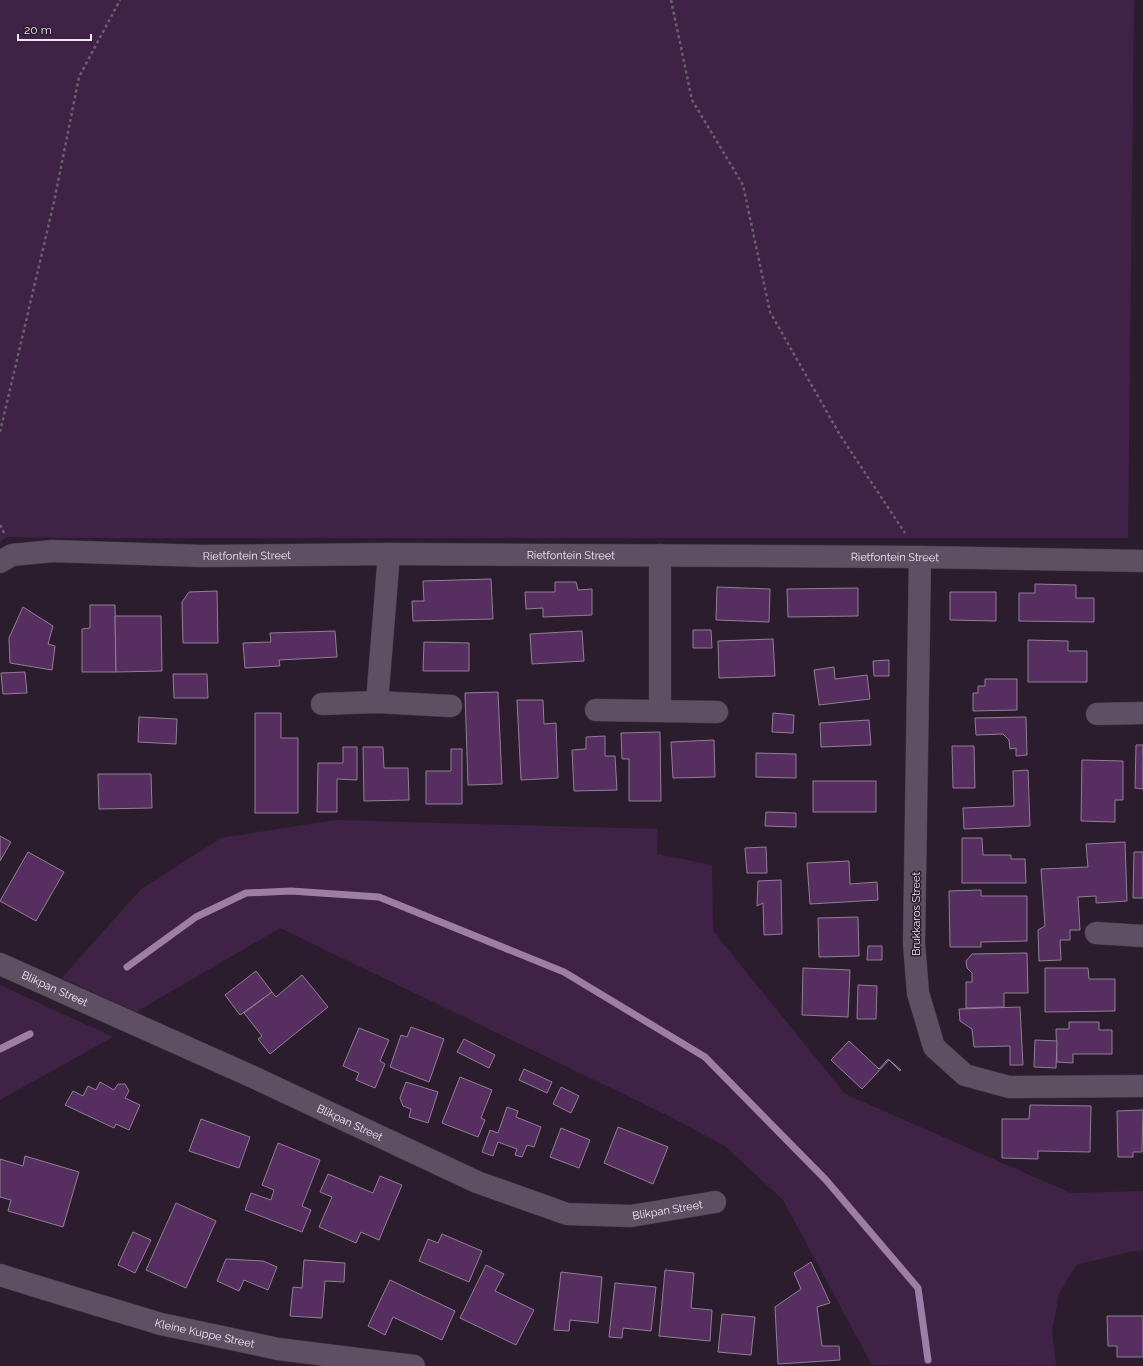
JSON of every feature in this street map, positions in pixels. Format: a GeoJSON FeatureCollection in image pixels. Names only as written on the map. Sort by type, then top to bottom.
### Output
{"type":"FeatureCollection","features":[{"type":"Feature","properties":{"kind":"street","name":"Rietfontein Street"},"geometry":{"type":"LineString","coordinates":[[0,562],[12,555],[53,551],[203,556],[389,554],[660,555],[920,557],[1143,561]]}},
{"type":"Feature","properties":{"kind":"street"},"geometry":{"type":"LineString","coordinates":[[378,702],[389,554]]}},
{"type":"Feature","properties":{"kind":"street"},"geometry":{"type":"LineString","coordinates":[[660,555],[660,712]]}},
{"type":"Feature","properties":{"kind":"street","name":"Brukkaros Street"},"geometry":{"type":"LineString","coordinates":[[920,557],[914,943],[918,993],[934,1047],[965,1075],[1009,1087],[1143,1086]]}},
{"type":"Feature","properties":{"kind":"street"},"geometry":{"type":"LineString","coordinates":[[322,704],[378,702],[451,706]]}},
{"type":"Feature","properties":{"kind":"street"},"geometry":{"type":"LineString","coordinates":[[596,710],[717,712]]}},
{"type":"Feature","properties":{"kind":"street"},"geometry":{"type":"LineString","coordinates":[[1097,714],[1143,713]]}},
{"type":"Feature","properties":{"kind":"street"},"geometry":{"type":"LineString","coordinates":[[1096,933],[1143,936]]}},
{"type":"Feature","properties":{"kind":"street","name":"Blikpan Street"},"geometry":{"type":"LineString","coordinates":[[0,964],[253,1077],[477,1182],[567,1214],[631,1216],[715,1202]]}},
{"type":"Feature","properties":{"kind":"street","name":"Kleine Kuppe Street"},"geometry":{"type":"LineString","coordinates":[[0,1275],[161,1324],[278,1349],[414,1366]]}},
{"type":"Feature","properties":{"kind":"path"},"geometry":{"type":"LineString","coordinates":[[0,432],[54,202],[79,77],[120,0]]}},
{"type":"Feature","properties":{"kind":"path"},"geometry":{"type":"LineString","coordinates":[[671,0],[692,100],[743,185],[770,312],[840,435],[920,557]]}},
{"type":"Feature","properties":{"kind":"shaded area"},"geometry":{"type":"Polygon","coordinates":[[[0,0],[1134,0],[1128,538],[6,537],[0,543],[0,0]]]}},
{"type":"Feature","properties":{"kind":"shaded area"},"geometry":{"type":"Polygon","coordinates":[[[335,820],[658,829],[657,854],[712,865],[713,931],[845,1094],[1071,1193],[1143,1191],[1143,1250],[1076,1265],[1059,1294],[1052,1331],[1056,1366],[872,1365],[783,1200],[725,1146],[671,1117],[280,928],[136,1012],[62,978],[141,889],[221,838],[335,820]]]}},
{"type":"Feature","properties":{"kind":"shaded area"},"geometry":{"type":"Polygon","coordinates":[[[0,985],[113,1037],[0,1100],[0,985]]]}},
{"type":"Feature","properties":{"kind":"building"},"geometry":{"type":"Polygon","coordinates":[[[491,579],[493,619],[413,621],[412,601],[424,601],[423,581],[491,579]]]}},
{"type":"Feature","properties":{"kind":"building"},"geometry":{"type":"Polygon","coordinates":[[[555,582],[576,582],[578,590],[592,589],[592,615],[543,617],[543,608],[526,609],[525,592],[555,592],[555,582]]]}},
{"type":"Feature","properties":{"kind":"building"},"geometry":{"type":"Polygon","coordinates":[[[1035,584],[1076,585],[1076,598],[1094,598],[1094,622],[1019,621],[1019,593],[1035,593],[1035,584]]]}},
{"type":"Feature","properties":{"kind":"building"},"geometry":{"type":"Polygon","coordinates":[[[717,587],[770,589],[769,622],[716,620],[717,587]]]}},
{"type":"Feature","properties":{"kind":"building"},"geometry":{"type":"Polygon","coordinates":[[[858,588],[858,616],[788,617],[787,589],[858,588]]]}},
{"type":"Feature","properties":{"kind":"building"},"geometry":{"type":"Polygon","coordinates":[[[217,591],[218,643],[183,643],[182,602],[189,592],[217,591]]]}},
{"type":"Feature","properties":{"kind":"building"},"geometry":{"type":"Polygon","coordinates":[[[950,592],[996,592],[996,621],[950,620],[950,592]]]}},
{"type":"Feature","properties":{"kind":"building"},"geometry":{"type":"Polygon","coordinates":[[[90,605],[115,605],[116,672],[82,672],[82,629],[90,628],[90,605]]]}},
{"type":"Feature","properties":{"kind":"building"},"geometry":{"type":"Polygon","coordinates":[[[23,607],[53,626],[48,644],[55,646],[52,670],[10,663],[9,638],[23,607]]]}},
{"type":"Feature","properties":{"kind":"building"},"geometry":{"type":"Polygon","coordinates":[[[115,616],[161,616],[162,671],[116,672],[115,616]]]}},
{"type":"Feature","properties":{"kind":"building"},"geometry":{"type":"Polygon","coordinates":[[[693,630],[711,630],[712,648],[693,648],[693,630]]]}},
{"type":"Feature","properties":{"kind":"building"},"geometry":{"type":"Polygon","coordinates":[[[335,631],[337,657],[279,660],[280,666],[245,668],[243,643],[271,642],[270,633],[335,631]]]}},
{"type":"Feature","properties":{"kind":"building"},"geometry":{"type":"Polygon","coordinates":[[[582,631],[584,661],[532,664],[530,634],[582,631]]]}},
{"type":"Feature","properties":{"kind":"building"},"geometry":{"type":"Polygon","coordinates":[[[773,639],[775,676],[719,678],[718,641],[773,639]]]}},
{"type":"Feature","properties":{"kind":"building"},"geometry":{"type":"Polygon","coordinates":[[[1028,640],[1068,641],[1068,651],[1087,651],[1087,682],[1028,682],[1028,640]]]}},
{"type":"Feature","properties":{"kind":"building"},"geometry":{"type":"Polygon","coordinates":[[[424,642],[469,643],[469,671],[423,671],[424,642]]]}},
{"type":"Feature","properties":{"kind":"building"},"geometry":{"type":"Polygon","coordinates":[[[889,660],[889,676],[874,676],[873,661],[889,660]]]}},
{"type":"Feature","properties":{"kind":"building"},"geometry":{"type":"Polygon","coordinates":[[[834,667],[835,679],[867,675],[870,699],[819,705],[814,670],[834,667]]]}},
{"type":"Feature","properties":{"kind":"building"},"geometry":{"type":"Polygon","coordinates":[[[25,672],[27,693],[3,694],[1,673],[25,672]]]}},
{"type":"Feature","properties":{"kind":"building"},"geometry":{"type":"Polygon","coordinates":[[[173,674],[207,674],[208,698],[174,698],[173,674]]]}},
{"type":"Feature","properties":{"kind":"building"},"geometry":{"type":"Polygon","coordinates":[[[985,679],[1017,679],[1017,710],[973,711],[973,693],[978,693],[978,686],[985,686],[985,679]]]}},
{"type":"Feature","properties":{"kind":"building"},"geometry":{"type":"Polygon","coordinates":[[[498,692],[502,784],[468,785],[465,693],[498,692]]]}},
{"type":"Feature","properties":{"kind":"building"},"geometry":{"type":"Polygon","coordinates":[[[517,700],[543,700],[544,724],[556,723],[558,778],[521,780],[517,700]]]}},
{"type":"Feature","properties":{"kind":"building"},"geometry":{"type":"Polygon","coordinates":[[[255,713],[281,713],[281,738],[298,738],[298,813],[255,813],[255,713]]]}},
{"type":"Feature","properties":{"kind":"building"},"geometry":{"type":"Polygon","coordinates":[[[773,713],[794,715],[793,733],[772,732],[773,713]]]}},
{"type":"Feature","properties":{"kind":"building"},"geometry":{"type":"Polygon","coordinates":[[[139,717],[177,719],[176,744],[138,742],[139,717]]]}},
{"type":"Feature","properties":{"kind":"building"},"geometry":{"type":"Polygon","coordinates":[[[1026,717],[1027,755],[1016,756],[1016,748],[1010,749],[1009,740],[1003,734],[976,735],[975,718],[1026,717]]]}},
{"type":"Feature","properties":{"kind":"building"},"geometry":{"type":"Polygon","coordinates":[[[869,720],[871,745],[821,747],[820,723],[869,720]]]}},
{"type":"Feature","properties":{"kind":"building"},"geometry":{"type":"Polygon","coordinates":[[[660,732],[661,801],[629,801],[629,759],[622,759],[621,733],[660,732]]]}},
{"type":"Feature","properties":{"kind":"building"},"geometry":{"type":"Polygon","coordinates":[[[605,736],[605,756],[615,756],[617,790],[574,791],[572,750],[586,749],[586,737],[605,736]]]}},
{"type":"Feature","properties":{"kind":"building"},"geometry":{"type":"Polygon","coordinates":[[[714,740],[715,777],[673,778],[671,742],[714,740]]]}},
{"type":"Feature","properties":{"kind":"building"},"geometry":{"type":"Polygon","coordinates":[[[1136,745],[1143,745],[1143,789],[1135,788],[1136,745]]]}},
{"type":"Feature","properties":{"kind":"building"},"geometry":{"type":"Polygon","coordinates":[[[952,746],[974,746],[975,788],[953,788],[952,746]]]}},
{"type":"Feature","properties":{"kind":"building"},"geometry":{"type":"Polygon","coordinates":[[[343,747],[357,747],[357,780],[337,779],[337,812],[317,812],[318,763],[343,763],[343,747]]]}},
{"type":"Feature","properties":{"kind":"building"},"geometry":{"type":"Polygon","coordinates":[[[363,747],[383,747],[384,768],[408,768],[409,800],[364,801],[363,747]]]}},
{"type":"Feature","properties":{"kind":"building"},"geometry":{"type":"Polygon","coordinates":[[[451,749],[462,749],[462,804],[426,804],[426,771],[451,771],[451,749]]]}},
{"type":"Feature","properties":{"kind":"building"},"geometry":{"type":"Polygon","coordinates":[[[756,753],[796,754],[796,778],[756,777],[756,753]]]}},
{"type":"Feature","properties":{"kind":"building"},"geometry":{"type":"Polygon","coordinates":[[[1082,760],[1123,761],[1123,800],[1115,800],[1115,822],[1081,821],[1082,760]]]}},
{"type":"Feature","properties":{"kind":"building"},"geometry":{"type":"Polygon","coordinates":[[[1028,770],[1030,826],[964,829],[963,808],[1014,806],[1013,771],[1028,770]]]}},
{"type":"Feature","properties":{"kind":"building"},"geometry":{"type":"Polygon","coordinates":[[[98,774],[151,774],[152,808],[99,809],[98,774]]]}},
{"type":"Feature","properties":{"kind":"building"},"geometry":{"type":"Polygon","coordinates":[[[813,781],[876,781],[876,812],[813,812],[813,781]]]}},
{"type":"Feature","properties":{"kind":"building"},"geometry":{"type":"Polygon","coordinates":[[[766,812],[796,813],[796,827],[765,826],[766,812]]]}},
{"type":"Feature","properties":{"kind":"building"},"geometry":{"type":"Polygon","coordinates":[[[0,836],[11,842],[0,861],[0,836]]]}},
{"type":"Feature","properties":{"kind":"building"},"geometry":{"type":"Polygon","coordinates":[[[962,838],[982,838],[983,855],[1011,855],[1011,859],[1025,859],[1026,883],[962,883],[962,838]]]}},
{"type":"Feature","properties":{"kind":"building"},"geometry":{"type":"Polygon","coordinates":[[[1125,842],[1127,901],[1096,903],[1096,896],[1078,897],[1080,930],[1070,930],[1070,940],[1060,940],[1061,960],[1039,961],[1038,930],[1045,926],[1041,869],[1088,867],[1086,844],[1125,842]]]}},
{"type":"Feature","properties":{"kind":"building"},"geometry":{"type":"Polygon","coordinates":[[[766,847],[767,873],[747,873],[745,848],[766,847]]]}},
{"type":"Feature","properties":{"kind":"building"},"geometry":{"type":"Polygon","coordinates":[[[28,852],[64,872],[36,921],[0,901],[28,852]]]}},
{"type":"Feature","properties":{"kind":"building"},"geometry":{"type":"Polygon","coordinates":[[[1134,852],[1143,852],[1143,898],[1133,898],[1134,852]]]}},
{"type":"Feature","properties":{"kind":"building"},"geometry":{"type":"Polygon","coordinates":[[[849,861],[850,884],[877,882],[878,900],[810,904],[807,863],[849,861]]]}},
{"type":"Feature","properties":{"kind":"building"},"geometry":{"type":"Polygon","coordinates":[[[781,880],[782,934],[764,935],[763,903],[757,906],[758,881],[781,880]]]}},
{"type":"Feature","properties":{"kind":"building"},"geometry":{"type":"Polygon","coordinates":[[[981,890],[981,896],[1027,896],[1027,941],[981,942],[981,947],[950,947],[949,891],[981,890]]]}},
{"type":"Feature","properties":{"kind":"building"},"geometry":{"type":"Polygon","coordinates":[[[858,917],[859,956],[819,957],[818,918],[858,917]]]}},
{"type":"Feature","properties":{"kind":"building"},"geometry":{"type":"Polygon","coordinates":[[[868,946],[882,946],[882,960],[867,960],[868,946]]]}},
{"type":"Feature","properties":{"kind":"building"},"geometry":{"type":"Polygon","coordinates":[[[1027,953],[1028,993],[1004,993],[1004,1007],[966,1008],[966,982],[972,982],[972,973],[967,968],[966,961],[972,954],[1027,953]]]}},
{"type":"Feature","properties":{"kind":"building"},"geometry":{"type":"Polygon","coordinates":[[[803,968],[850,970],[848,1017],[802,1015],[803,968]]]}},
{"type":"Feature","properties":{"kind":"building"},"geometry":{"type":"Polygon","coordinates":[[[1045,968],[1088,968],[1089,979],[1115,979],[1115,1011],[1045,1012],[1045,968]]]}},
{"type":"Feature","properties":{"kind":"building"},"geometry":{"type":"Polygon","coordinates":[[[256,971],[272,992],[240,1015],[225,995],[256,971]]]}},
{"type":"Feature","properties":{"kind":"building"},"geometry":{"type":"Polygon","coordinates":[[[302,975],[328,1007],[270,1054],[258,1039],[262,1036],[244,1013],[272,992],[276,997],[302,975]]]}},
{"type":"Feature","properties":{"kind":"building"},"geometry":{"type":"Polygon","coordinates":[[[858,985],[877,986],[876,1019],[857,1019],[858,985]]]}},
{"type":"Feature","properties":{"kind":"building"},"geometry":{"type":"Polygon","coordinates":[[[1020,1007],[1023,1065],[1010,1065],[1010,1046],[974,1047],[972,1029],[960,1021],[959,1009],[1020,1007]]]}},
{"type":"Feature","properties":{"kind":"building"},"geometry":{"type":"Polygon","coordinates":[[[1069,1022],[1099,1022],[1099,1030],[1112,1030],[1112,1054],[1073,1054],[1073,1063],[1057,1062],[1056,1029],[1069,1029],[1069,1022]]]}},
{"type":"Feature","properties":{"kind":"building"},"geometry":{"type":"Polygon","coordinates":[[[411,1027],[444,1039],[429,1082],[390,1067],[401,1035],[407,1037],[411,1027]]]}},
{"type":"Feature","properties":{"kind":"building"},"geometry":{"type":"Polygon","coordinates":[[[359,1028],[389,1040],[380,1061],[385,1064],[375,1088],[356,1080],[359,1073],[343,1066],[359,1028]]]}},
{"type":"Feature","properties":{"kind":"building"},"geometry":{"type":"Polygon","coordinates":[[[464,1039],[495,1055],[489,1068],[457,1052],[464,1039]]]}},
{"type":"Feature","properties":{"kind":"building"},"geometry":{"type":"Polygon","coordinates":[[[1035,1040],[1057,1041],[1056,1068],[1034,1067],[1035,1040]]]}},
{"type":"Feature","properties":{"kind":"building"},"geometry":{"type":"Polygon","coordinates":[[[849,1041],[879,1069],[888,1059],[901,1070],[900,1071],[889,1060],[862,1089],[831,1060],[849,1041]]]}},
{"type":"Feature","properties":{"kind":"building"},"geometry":{"type":"Polygon","coordinates":[[[524,1069],[552,1082],[547,1093],[519,1080],[524,1069]]]}},
{"type":"Feature","properties":{"kind":"building"},"geometry":{"type":"Polygon","coordinates":[[[460,1077],[492,1090],[481,1118],[485,1120],[478,1137],[442,1123],[460,1077]]]}},
{"type":"Feature","properties":{"kind":"building"},"geometry":{"type":"Polygon","coordinates":[[[100,1082],[114,1090],[118,1084],[125,1084],[129,1091],[125,1098],[140,1105],[129,1130],[116,1124],[114,1128],[65,1105],[73,1091],[83,1096],[88,1086],[96,1090],[100,1082]]]}},
{"type":"Feature","properties":{"kind":"building"},"geometry":{"type":"Polygon","coordinates":[[[406,1082],[438,1092],[428,1123],[409,1117],[411,1109],[403,1106],[400,1098],[406,1082]]]}},
{"type":"Feature","properties":{"kind":"building"},"geometry":{"type":"Polygon","coordinates":[[[561,1087],[579,1096],[571,1113],[553,1104],[561,1087]]]}},
{"type":"Feature","properties":{"kind":"building"},"geometry":{"type":"Polygon","coordinates":[[[1030,1105],[1091,1106],[1090,1152],[1038,1151],[1038,1159],[1002,1158],[1002,1119],[1029,1119],[1030,1105]]]}},
{"type":"Feature","properties":{"kind":"building"},"geometry":{"type":"Polygon","coordinates":[[[507,1107],[518,1111],[516,1117],[541,1127],[534,1147],[527,1145],[522,1157],[515,1155],[517,1149],[498,1142],[493,1156],[482,1152],[490,1130],[498,1133],[507,1107]]]}},
{"type":"Feature","properties":{"kind":"building"},"geometry":{"type":"Polygon","coordinates":[[[1143,1110],[1142,1152],[1133,1152],[1133,1157],[1118,1157],[1117,1111],[1143,1110]]]}},
{"type":"Feature","properties":{"kind":"building"},"geometry":{"type":"Polygon","coordinates":[[[201,1119],[250,1137],[239,1168],[189,1151],[201,1119]]]}},
{"type":"Feature","properties":{"kind":"building"},"geometry":{"type":"Polygon","coordinates":[[[618,1127],[668,1147],[653,1184],[604,1163],[618,1127]]]}},
{"type":"Feature","properties":{"kind":"building"},"geometry":{"type":"Polygon","coordinates":[[[561,1128],[590,1140],[579,1168],[550,1157],[561,1128]]]}},
{"type":"Feature","properties":{"kind":"building"},"geometry":{"type":"Polygon","coordinates":[[[278,1143],[320,1160],[302,1206],[311,1210],[302,1232],[245,1210],[251,1193],[271,1200],[274,1190],[262,1185],[278,1143]]]}},
{"type":"Feature","properties":{"kind":"building"},"geometry":{"type":"Polygon","coordinates":[[[25,1156],[79,1172],[63,1227],[8,1211],[11,1200],[0,1197],[0,1159],[23,1166],[25,1156]]]}},
{"type":"Feature","properties":{"kind":"building"},"geometry":{"type":"Polygon","coordinates":[[[328,1174],[373,1193],[380,1176],[402,1185],[379,1240],[361,1232],[356,1243],[319,1227],[332,1197],[320,1192],[328,1174]]]}},
{"type":"Feature","properties":{"kind":"building"},"geometry":{"type":"Polygon","coordinates":[[[176,1203],[216,1221],[186,1288],[146,1270],[176,1203]]]}},
{"type":"Feature","properties":{"kind":"building"},"geometry":{"type":"Polygon","coordinates":[[[133,1232],[151,1240],[135,1273],[118,1265],[133,1232]]]}},
{"type":"Feature","properties":{"kind":"building"},"geometry":{"type":"Polygon","coordinates":[[[442,1234],[482,1251],[469,1282],[419,1261],[428,1239],[438,1243],[442,1234]]]}},
{"type":"Feature","properties":{"kind":"building"},"geometry":{"type":"Polygon","coordinates":[[[226,1259],[263,1261],[277,1267],[268,1290],[244,1280],[239,1291],[217,1281],[226,1259]]]}},
{"type":"Feature","properties":{"kind":"building"},"geometry":{"type":"Polygon","coordinates":[[[304,1260],[345,1263],[344,1282],[325,1281],[322,1318],[290,1316],[293,1287],[302,1288],[304,1260]]]}},
{"type":"Feature","properties":{"kind":"building"},"geometry":{"type":"Polygon","coordinates":[[[811,1262],[830,1303],[817,1307],[822,1346],[839,1346],[840,1360],[778,1364],[775,1307],[801,1289],[794,1273],[811,1262]]]}},
{"type":"Feature","properties":{"kind":"building"},"geometry":{"type":"Polygon","coordinates":[[[486,1265],[504,1274],[495,1291],[534,1310],[516,1345],[460,1318],[486,1265]]]}},
{"type":"Feature","properties":{"kind":"building"},"geometry":{"type":"Polygon","coordinates":[[[665,1270],[694,1273],[691,1308],[712,1310],[710,1341],[659,1336],[665,1270]]]}},
{"type":"Feature","properties":{"kind":"building"},"geometry":{"type":"Polygon","coordinates":[[[561,1272],[602,1277],[598,1323],[570,1320],[569,1331],[554,1330],[561,1272]]]}},
{"type":"Feature","properties":{"kind":"building"},"geometry":{"type":"Polygon","coordinates":[[[390,1280],[455,1311],[442,1340],[393,1317],[385,1335],[368,1326],[390,1280]]]}},
{"type":"Feature","properties":{"kind":"building"},"geometry":{"type":"Polygon","coordinates":[[[615,1283],[656,1287],[651,1331],[623,1328],[622,1338],[609,1337],[615,1283]]]}},
{"type":"Feature","properties":{"kind":"building"},"geometry":{"type":"Polygon","coordinates":[[[722,1314],[755,1317],[751,1355],[718,1352],[722,1314]]]}},
{"type":"Feature","properties":{"kind":"building"},"geometry":{"type":"Polygon","coordinates":[[[1107,1316],[1143,1316],[1143,1357],[1117,1357],[1117,1346],[1108,1346],[1107,1316]]]}},
{"type":"Feature","properties":{"kind":"waterway"},"geometry":{"type":"LineString","coordinates":[[127,967],[196,917],[246,893],[291,891],[379,897],[564,972],[705,1057],[826,1180],[918,1288],[928,1360]]}},
{"type":"Feature","properties":{"kind":"waterway"},"geometry":{"type":"LineString","coordinates":[[0,1049],[30,1034]]}}]}
